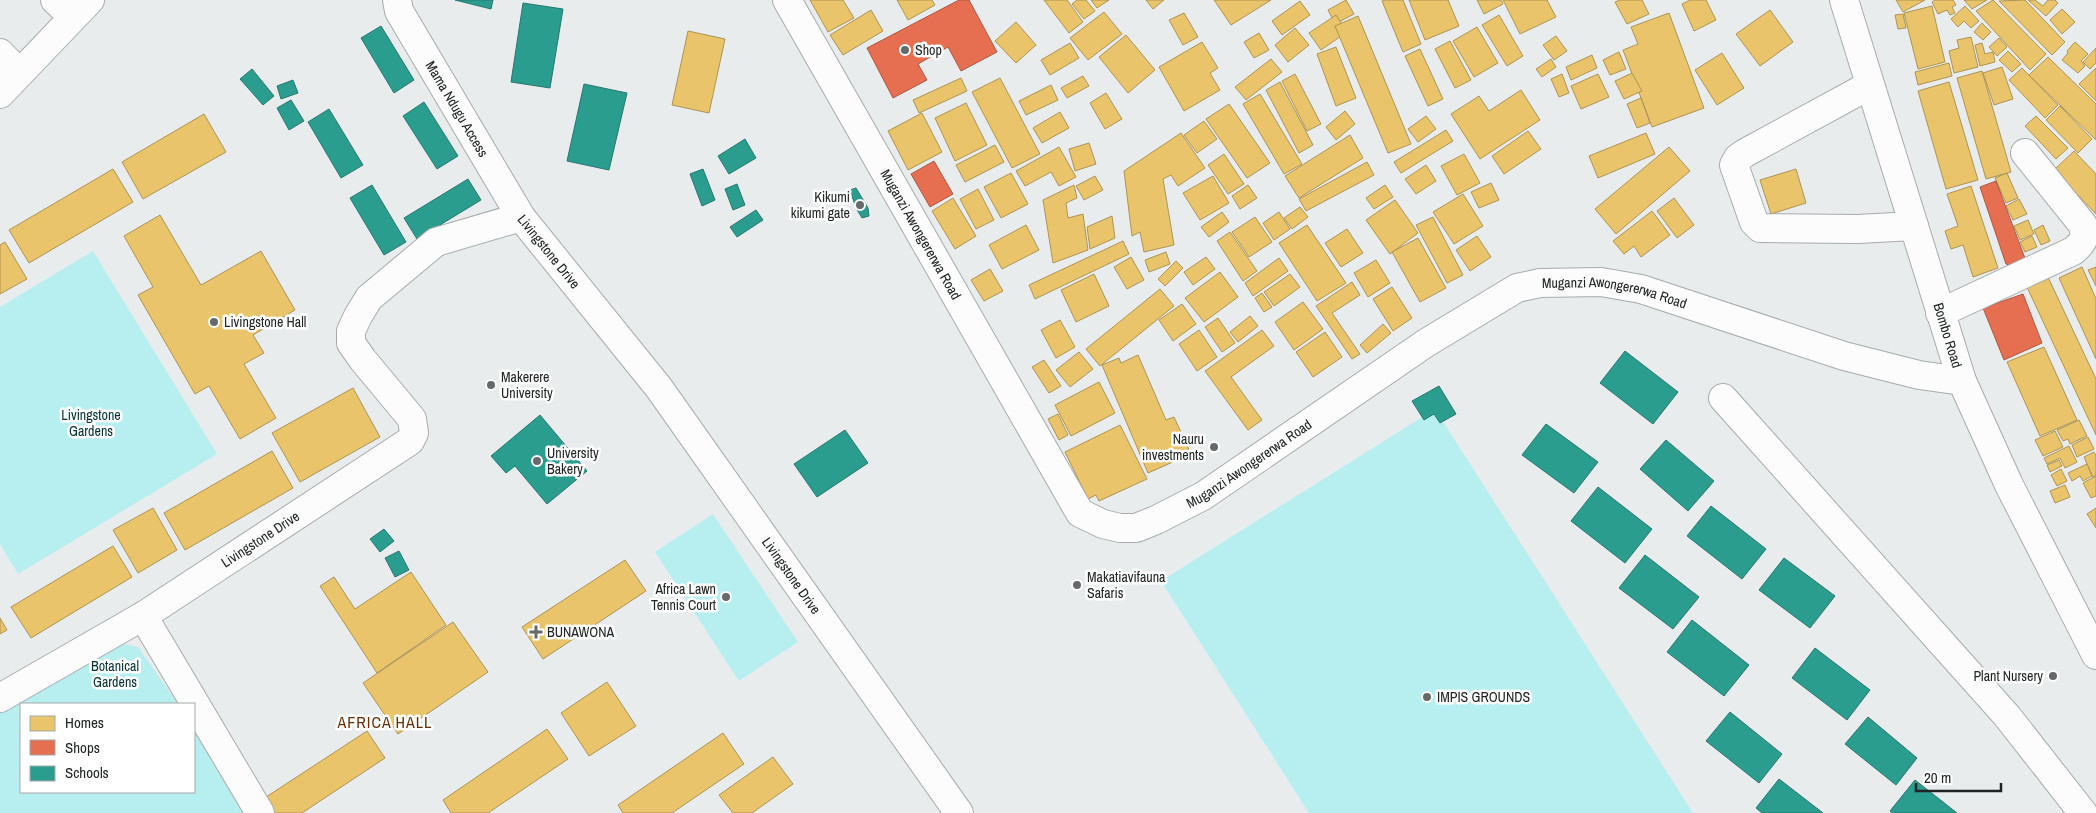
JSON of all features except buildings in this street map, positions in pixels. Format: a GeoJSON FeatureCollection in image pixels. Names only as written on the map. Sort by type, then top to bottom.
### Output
{"type":"FeatureCollection","features":[{"type":"Feature","properties":{"kind":"street","name":"Mama Ndugu Access"},"geometry":{"type":"LineString","coordinates":[[397,0],[399,11],[521,217]]}},
{"type":"Feature","properties":{"kind":"street","name":"Muganzi Awongererwa Road"},"geometry":{"type":"LineString","coordinates":[[787,0],[1080,513],[1103,524],[1120,528],[1136,528],[1203,496],[1426,343],[1517,288],[1540,283],[1601,282],[1641,289],[1844,356],[1919,375],[1962,381]]}},
{"type":"Feature","properties":{"kind":"street","name":"Bombo Road"},"geometry":{"type":"LineString","coordinates":[[1844,0],[1962,381],[2009,485],[2096,655]]}},
{"type":"Feature","properties":{"kind":"street"},"geometry":{"type":"LineString","coordinates":[[0,94],[73,6]]}},
{"type":"Feature","properties":{"kind":"street"},"geometry":{"type":"LineString","coordinates":[[0,53],[19,73]]}},
{"type":"Feature","properties":{"kind":"street"},"geometry":{"type":"LineString","coordinates":[[1870,85],[1745,153],[1738,158],[1734,165],[1754,222],[1760,228],[1858,229],[1914,226]]}},
{"type":"Feature","properties":{"kind":"street"},"geometry":{"type":"LineString","coordinates":[[1940,313],[2073,251],[2091,236],[2079,218],[2025,153]]}},
{"type":"Feature","properties":{"kind":"street","name":"Livingstone Drive"},"geometry":{"type":"LineString","coordinates":[[0,698],[143,616],[410,441],[414,433],[412,419],[362,360],[351,343],[351,330],[369,298],[436,242],[521,217],[659,388],[959,813]]}},
{"type":"Feature","properties":{"kind":"street"},"geometry":{"type":"LineString","coordinates":[[1723,398],[2007,716],[2083,813]]}},
{"type":"Feature","properties":{"kind":"street"},"geometry":{"type":"LineString","coordinates":[[143,616],[195,703]]}},
{"type":"Feature","properties":{"kind":"street"},"geometry":{"type":"LineString","coordinates":[[195,704],[260,813]]}},
{"type":"Feature","properties":{"kind":"green space","name":"Livingstone Gardens"},"geometry":{"type":"Polygon","coordinates":[[[93,251],[217,454],[18,574],[0,544],[0,307],[93,251]]]}},
{"type":"Feature","properties":{"kind":"green space","name":"IMPIS GROUNDS"},"geometry":{"type":"Polygon","coordinates":[[[1435,409],[1693,813],[1309,813],[1161,581],[1435,409]]]}},
{"type":"Feature","properties":{"kind":"green space","name":"Africa Lawn Tennis Court"},"geometry":{"type":"Polygon","coordinates":[[[713,514],[798,642],[739,681],[655,552],[713,514]]]}},
{"type":"Feature","properties":{"kind":"green space","name":"Botanical Gardens"},"geometry":{"type":"Polygon","coordinates":[[[123,644],[138,647],[177,703],[20,703],[20,793],[195,793],[195,731],[246,813],[0,813],[0,709],[103,646],[123,644]]]}},
{"type":"Feature","properties":{"kind":"place","name":"Shop"},"geometry":{"type":"Point","coordinates":[905,50]}},
{"type":"Feature","properties":{"kind":"place","name":"Kikumi kikumi gate"},"geometry":{"type":"Point","coordinates":[860,205]}},
{"type":"Feature","properties":{"kind":"place","name":"Livingstone Hall"},"geometry":{"type":"Point","coordinates":[214,322]}},
{"type":"Feature","properties":{"kind":"place","name":"Makerere University"},"geometry":{"type":"Point","coordinates":[491,385]}},
{"type":"Feature","properties":{"kind":"place","name":"Nauru investments"},"geometry":{"type":"Point","coordinates":[1214,447]}},
{"type":"Feature","properties":{"kind":"place","name":"University Bakery"},"geometry":{"type":"Point","coordinates":[537,461]}},
{"type":"Feature","properties":{"kind":"place","name":"Makatiavifauna Safaris"},"geometry":{"type":"Point","coordinates":[1077,585]}},
{"type":"Feature","properties":{"kind":"place","name":"Africa Lawn Tennis Court"},"geometry":{"type":"Point","coordinates":[726,597]}},
{"type":"Feature","properties":{"kind":"place","name":"BUNAWONA"},"geometry":{"type":"Point","coordinates":[536,632]}},
{"type":"Feature","properties":{"kind":"place","name":"Plant Nursery"},"geometry":{"type":"Point","coordinates":[2053,676]}},
{"type":"Feature","properties":{"kind":"place","name":"IMPIS GROUNDS"},"geometry":{"type":"Point","coordinates":[1427,697]}},
{"type":"Feature","properties":{"kind":"district","name":"AFRICA HALL"},"geometry":{"type":"Point","coordinates":[385,722]}}]}
